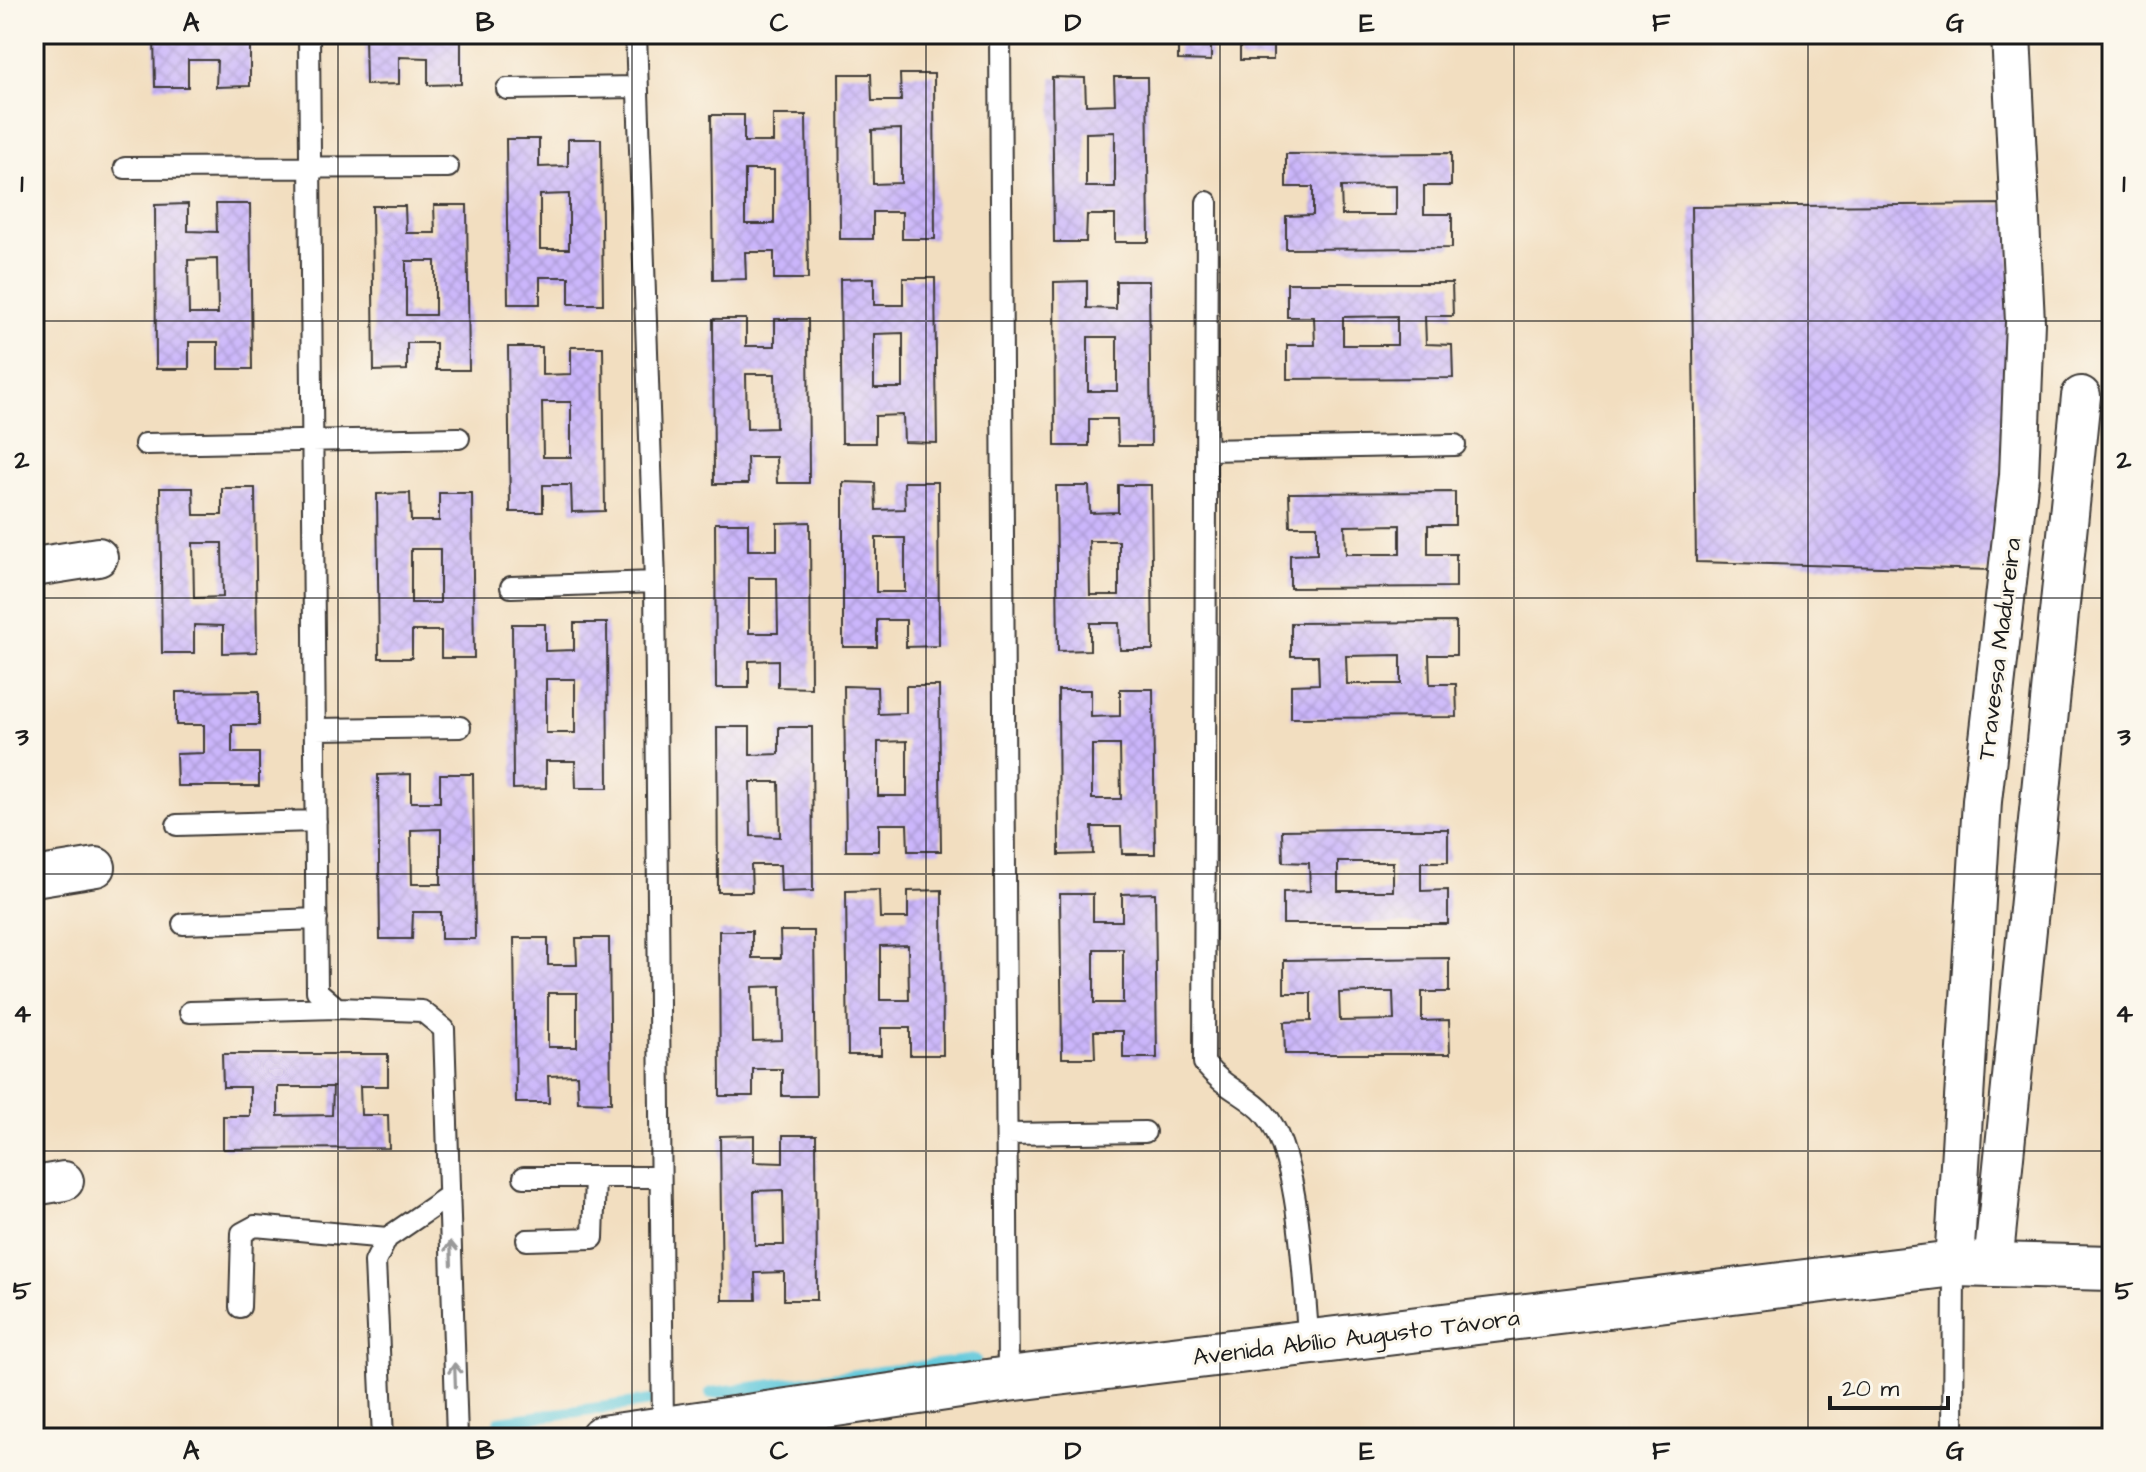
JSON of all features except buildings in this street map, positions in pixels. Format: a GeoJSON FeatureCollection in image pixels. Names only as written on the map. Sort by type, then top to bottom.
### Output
{"type":"FeatureCollection","features":[{"type":"Feature","properties":{"kind":"main road","name":"Avenida Abílio Augusto Távora"},"geometry":{"type":"LineString","coordinates":[[602,1438],[663,1429],[781,1425],[1008,1379],[1973,1264],[2112,1268]]}},
{"type":"Feature","properties":{"kind":"street","name":"Travessa Madureira"},"geometry":{"type":"LineString","coordinates":[[1973,1264],[1982,801],[2019,476],[2025,322],[2011,34]]}},
{"type":"Feature","properties":{"kind":"street"},"geometry":{"type":"LineString","coordinates":[[1973,1264],[2081,396]]}},
{"type":"Feature","properties":{"kind":"street"},"geometry":{"type":"LineString","coordinates":[[34,567],[98,557]]}},
{"type":"Feature","properties":{"kind":"street"},"geometry":{"type":"LineString","coordinates":[[34,877],[96,867]]}},
{"type":"Feature","properties":{"kind":"lane"},"geometry":{"type":"LineString","coordinates":[[309,34],[317,991],[337,1008]]}},
{"type":"Feature","properties":{"kind":"lane"},"geometry":{"type":"LineString","coordinates":[[636,34],[655,582],[663,1429]]}},
{"type":"Feature","properties":{"kind":"lane"},"geometry":{"type":"LineString","coordinates":[[1000,34],[1008,1379]]}},
{"type":"Feature","properties":{"kind":"lane"},"geometry":{"type":"LineString","coordinates":[[507,89],[637,87]]}},
{"type":"Feature","properties":{"kind":"lane"},"geometry":{"type":"LineString","coordinates":[[125,168],[310,170],[448,167]]}},
{"type":"Feature","properties":{"kind":"lane"},"geometry":{"type":"LineString","coordinates":[[1207,202],[1204,1063],[1218,1082],[1265,1114],[1291,1171],[1309,1343]]}},
{"type":"Feature","properties":{"kind":"lane"},"geometry":{"type":"LineString","coordinates":[[145,444],[459,438]]}},
{"type":"Feature","properties":{"kind":"lane"},"geometry":{"type":"LineString","coordinates":[[1206,450],[1455,445]]}},
{"type":"Feature","properties":{"kind":"lane"},"geometry":{"type":"LineString","coordinates":[[511,587],[655,582]]}},
{"type":"Feature","properties":{"kind":"lane"},"geometry":{"type":"LineString","coordinates":[[315,729],[460,727]]}},
{"type":"Feature","properties":{"kind":"lane"},"geometry":{"type":"LineString","coordinates":[[177,825],[316,821]]}},
{"type":"Feature","properties":{"kind":"lane"},"geometry":{"type":"LineString","coordinates":[[183,924],[317,919]]}},
{"type":"Feature","properties":{"kind":"lane"},"geometry":{"type":"LineString","coordinates":[[190,1012],[337,1008],[422,1011],[444,1029],[457,1438]]}},
{"type":"Feature","properties":{"kind":"lane"},"geometry":{"type":"LineString","coordinates":[[1007,1134],[1145,1132]]}},
{"type":"Feature","properties":{"kind":"lane"},"geometry":{"type":"LineString","coordinates":[[524,1177],[659,1177]]}},
{"type":"Feature","properties":{"kind":"lane"},"geometry":{"type":"LineString","coordinates":[[527,1240],[593,1238],[595,1177]]}},
{"type":"Feature","properties":{"kind":"lane"},"geometry":{"type":"LineString","coordinates":[[383,1438],[375,1262],[387,1238],[450,1195]]}},
{"type":"Feature","properties":{"kind":"lane"},"geometry":{"type":"LineString","coordinates":[[240,1307],[242,1233],[255,1226],[387,1238]]}},
{"type":"Feature","properties":{"kind":"lane"},"geometry":{"type":"LineString","coordinates":[[1953,1438],[1973,1264]]}},
{"type":"Feature","properties":{"kind":"waterway"},"geometry":{"type":"LineString","coordinates":[[711,1393],[975,1360]]}},
{"type":"Feature","properties":{"kind":"waterway"},"geometry":{"type":"LineString","coordinates":[[499,1422],[650,1401]]}}]}
